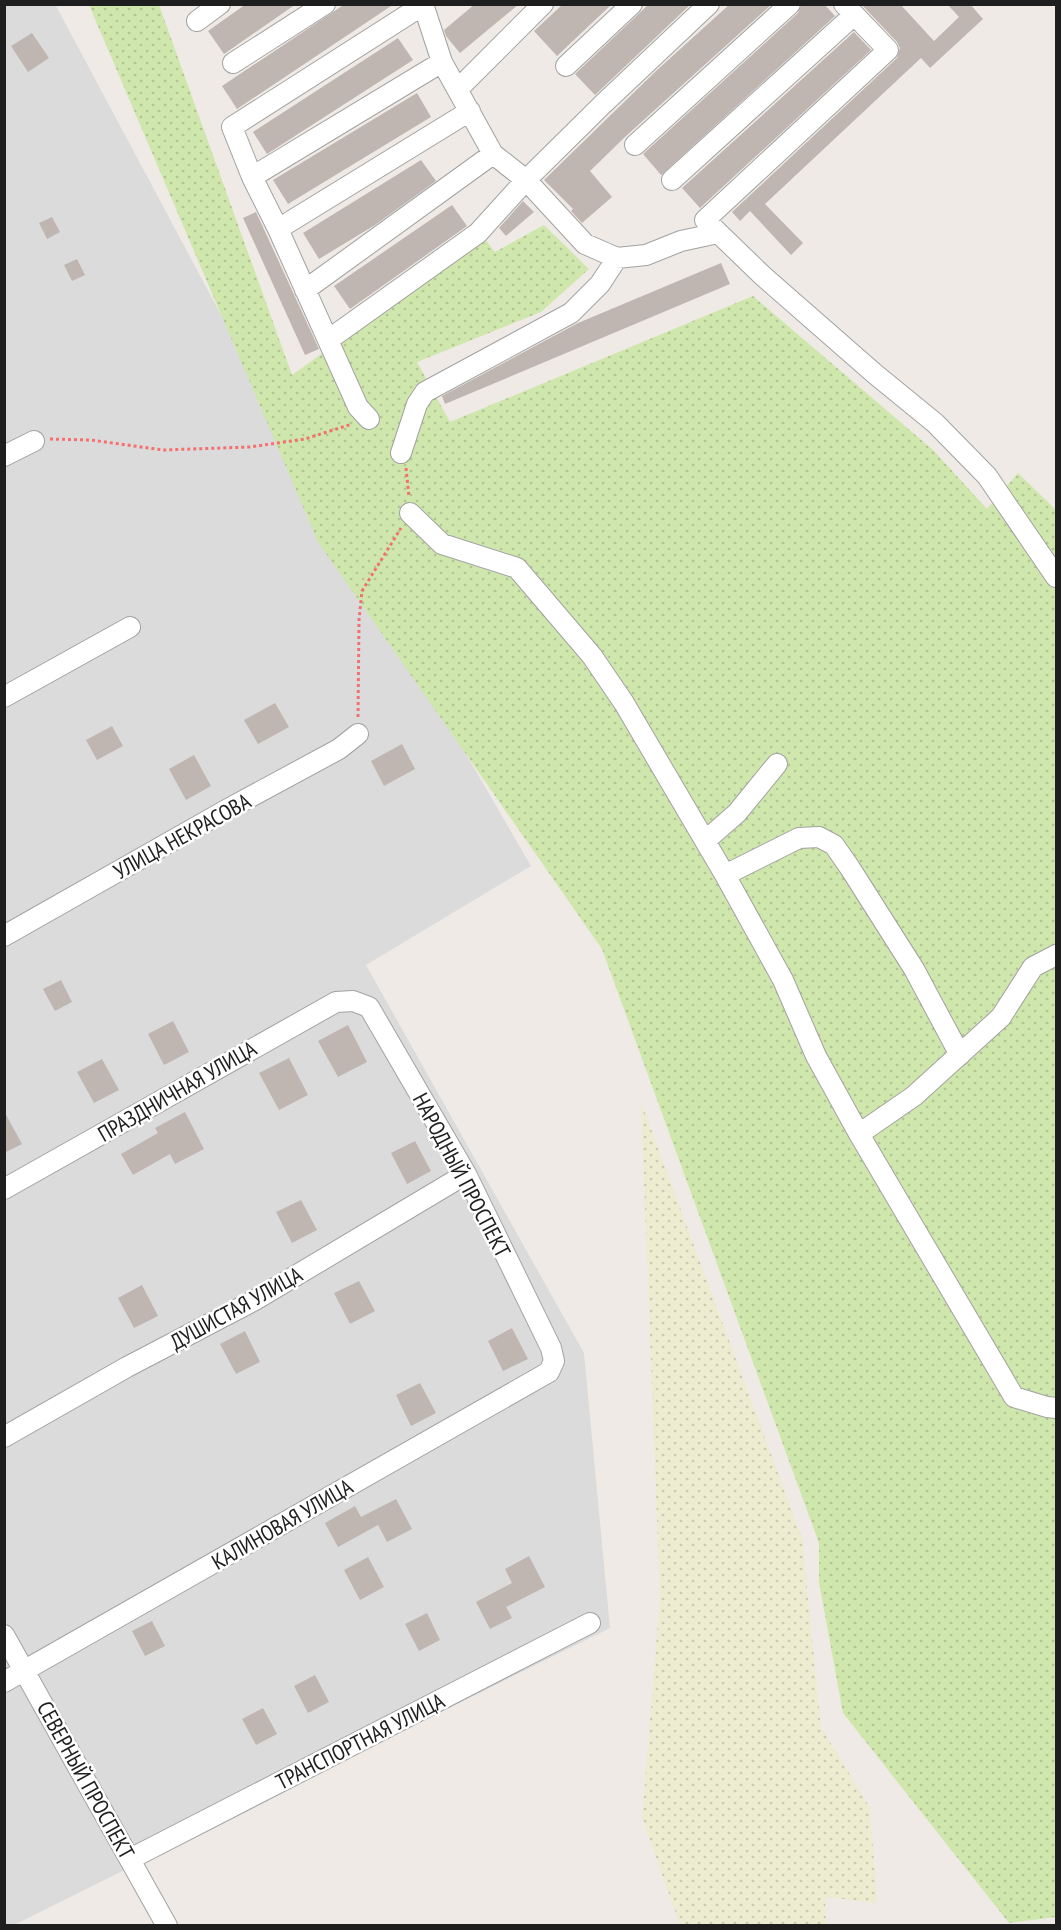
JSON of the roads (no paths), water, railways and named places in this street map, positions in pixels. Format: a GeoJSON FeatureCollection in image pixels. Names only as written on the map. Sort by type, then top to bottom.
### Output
{"type":"FeatureCollection","features":[{"type":"Feature","properties":{"kind":"street"},"geometry":{"type":"LineString","coordinates":[[197,21],[220,4]]}},
{"type":"Feature","properties":{"kind":"street"},"geometry":{"type":"LineString","coordinates":[[233,63],[325,4]]}},
{"type":"Feature","properties":{"kind":"street"},"geometry":{"type":"LineString","coordinates":[[458,89],[543,4]]}},
{"type":"Feature","properties":{"kind":"street"},"geometry":{"type":"LineString","coordinates":[[566,66],[632,4]]}},
{"type":"Feature","properties":{"kind":"street"},"geometry":{"type":"LineString","coordinates":[[328,340],[478,233],[526,180],[709,4]]}},
{"type":"Feature","properties":{"kind":"street"},"geometry":{"type":"LineString","coordinates":[[635,145],[790,4]]}},
{"type":"Feature","properties":{"kind":"street"},"geometry":{"type":"LineString","coordinates":[[369,419],[358,407],[278,229],[252,177],[232,127],[429,7],[442,62],[493,154],[526,180],[585,244],[617,258],[646,255],[681,241],[718,233]]}},
{"type":"Feature","properties":{"kind":"street"},"geometry":{"type":"LineString","coordinates":[[672,180],[849,10],[888,50],[705,220],[763,276],[935,423],[987,476],[1056,577]]}},
{"type":"Feature","properties":{"kind":"street"},"geometry":{"type":"LineString","coordinates":[[252,177],[442,62]]}},
{"type":"Feature","properties":{"kind":"street"},"geometry":{"type":"LineString","coordinates":[[278,229],[470,111]]}},
{"type":"Feature","properties":{"kind":"street"},"geometry":{"type":"LineString","coordinates":[[305,290],[493,154]]}},
{"type":"Feature","properties":{"kind":"street"},"geometry":{"type":"LineString","coordinates":[[401,453],[417,404],[425,392],[571,313],[600,284],[617,258]]}},
{"type":"Feature","properties":{"kind":"street"},"geometry":{"type":"LineString","coordinates":[[4,456],[34,441]]}},
{"type":"Feature","properties":{"kind":"street"},"geometry":{"type":"LineString","coordinates":[[410,513],[442,544],[517,568],[598,665],[624,703],[725,875],[783,980],[816,1056],[859,1134],[1014,1397],[1056,1408]]}},
{"type":"Feature","properties":{"kind":"street"},"geometry":{"type":"LineString","coordinates":[[4,697],[130,627]]}},
{"type":"Feature","properties":{"kind":"street","name":"УЛИЦА НЕКРАСОВА"},"geometry":{"type":"LineString","coordinates":[[4,936],[339,748],[358,734]]}},
{"type":"Feature","properties":{"kind":"street"},"geometry":{"type":"LineString","coordinates":[[705,841],[737,813],[777,764]]}},
{"type":"Feature","properties":{"kind":"street"},"geometry":{"type":"LineString","coordinates":[[725,875],[799,838],[819,837],[834,845],[914,969],[960,1055]]}},
{"type":"Feature","properties":{"kind":"street"},"geometry":{"type":"LineString","coordinates":[[859,1134],[914,1096],[960,1055],[1001,1017],[1033,967],[1056,955]]}},
{"type":"Feature","properties":{"kind":"street","name":"НАРОДНЫЙ ПРОСПЕКТ"},"geometry":{"type":"LineString","coordinates":[[353,1001],[369,1007],[466,1174],[551,1348],[554,1361]]}},
{"type":"Feature","properties":{"kind":"street","name":"ПРАЗДНИЧНАЯ УЛИЦА"},"geometry":{"type":"LineString","coordinates":[[4,1189],[336,1002],[353,1001]]}},
{"type":"Feature","properties":{"kind":"street","name":"ДУШИСТАЯ УЛИЦА"},"geometry":{"type":"LineString","coordinates":[[4,1437],[127,1367],[255,1300],[466,1174]]}},
{"type":"Feature","properties":{"kind":"street","name":"КАЛИНОВАЯ УЛИЦА"},"geometry":{"type":"LineString","coordinates":[[4,1682],[549,1372],[554,1361]]}},
{"type":"Feature","properties":{"kind":"street","name":"ТРАНСПОРТНАЯ УЛИЦА"},"geometry":{"type":"LineString","coordinates":[[130,1859],[590,1623]]}},
{"type":"Feature","properties":{"kind":"street","name":"СЕВЕРНЫЙ ПРОСПЕКТ"},"geometry":{"type":"LineString","coordinates":[[4,1635],[167,1926]]}}]}
